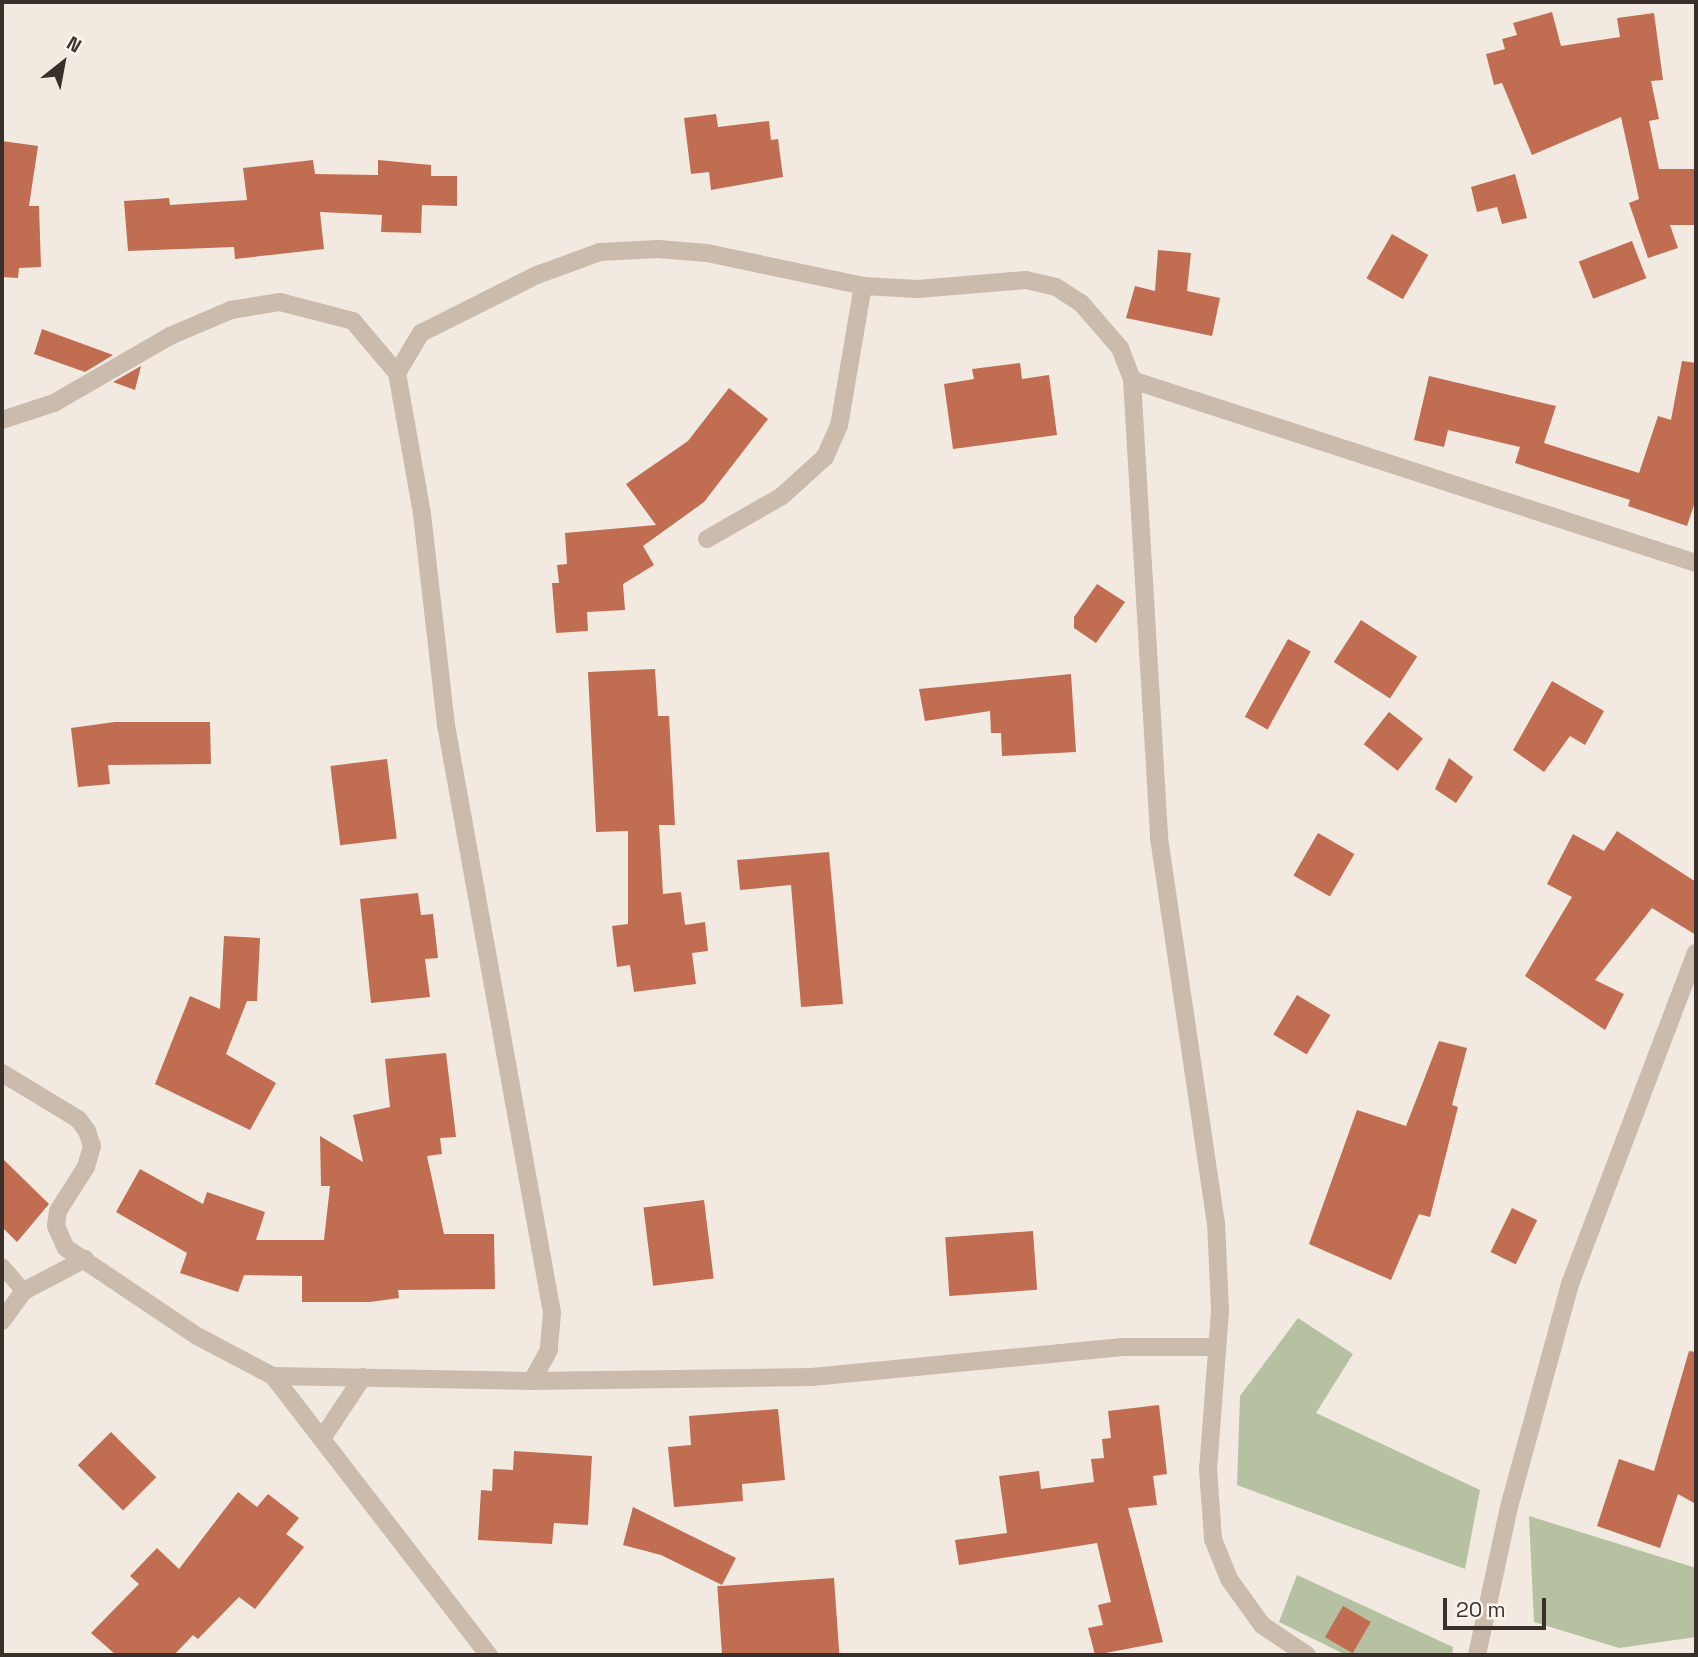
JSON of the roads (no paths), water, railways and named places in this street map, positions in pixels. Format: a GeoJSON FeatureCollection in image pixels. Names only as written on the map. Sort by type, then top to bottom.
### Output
{"type":"FeatureCollection","features":[{"type":"Feature","properties":{"kind":"street"},"geometry":{"type":"LineString","coordinates":[[397,373],[421,333],[442,320],[600,252],[707,253],[863,286],[918,289],[1026,280],[1056,287],[1103,327],[1120,348],[1132,380],[1159,838],[1216,1222],[1220,1311],[1208,1469],[1213,1539],[1229,1579],[1262,1625],[1307,1655]]}},
{"type":"Feature","properties":{"kind":"street"},"geometry":{"type":"LineString","coordinates":[[707,539],[782,496],[825,457],[839,426],[863,286]]}},
{"type":"Feature","properties":{"kind":"street"},"geometry":{"type":"LineString","coordinates":[[2,419],[54,403],[170,336],[232,310],[281,302],[353,321],[397,373],[422,514],[446,725],[552,1313],[549,1350],[532,1381]]}},
{"type":"Feature","properties":{"kind":"street"},"geometry":{"type":"LineString","coordinates":[[1132,380],[1696,563]]}},
{"type":"Feature","properties":{"kind":"street"},"geometry":{"type":"LineString","coordinates":[[1476,1655],[1509,1507],[1570,1284],[1696,953]]}},
{"type":"Feature","properties":{"kind":"street"},"geometry":{"type":"LineString","coordinates":[[2,1073],[78,1119],[92,1146],[86,1167],[58,1211],[56,1226],[66,1248],[197,1336],[273,1376],[323,1437],[485,1654]]}},
{"type":"Feature","properties":{"kind":"street"},"geometry":{"type":"LineString","coordinates":[[2,1321],[24,1291],[85,1259]]}},
{"type":"Feature","properties":{"kind":"street"},"geometry":{"type":"LineString","coordinates":[[273,1376],[532,1381],[812,1377],[1121,1347],[1216,1347]]}},
{"type":"Feature","properties":{"kind":"street"},"geometry":{"type":"LineString","coordinates":[[323,1437],[363,1377]]}},
{"type":"Feature","properties":{"kind":"lane"},"geometry":{"type":"LineString","coordinates":[[2,1266],[24,1291]]}}]}
